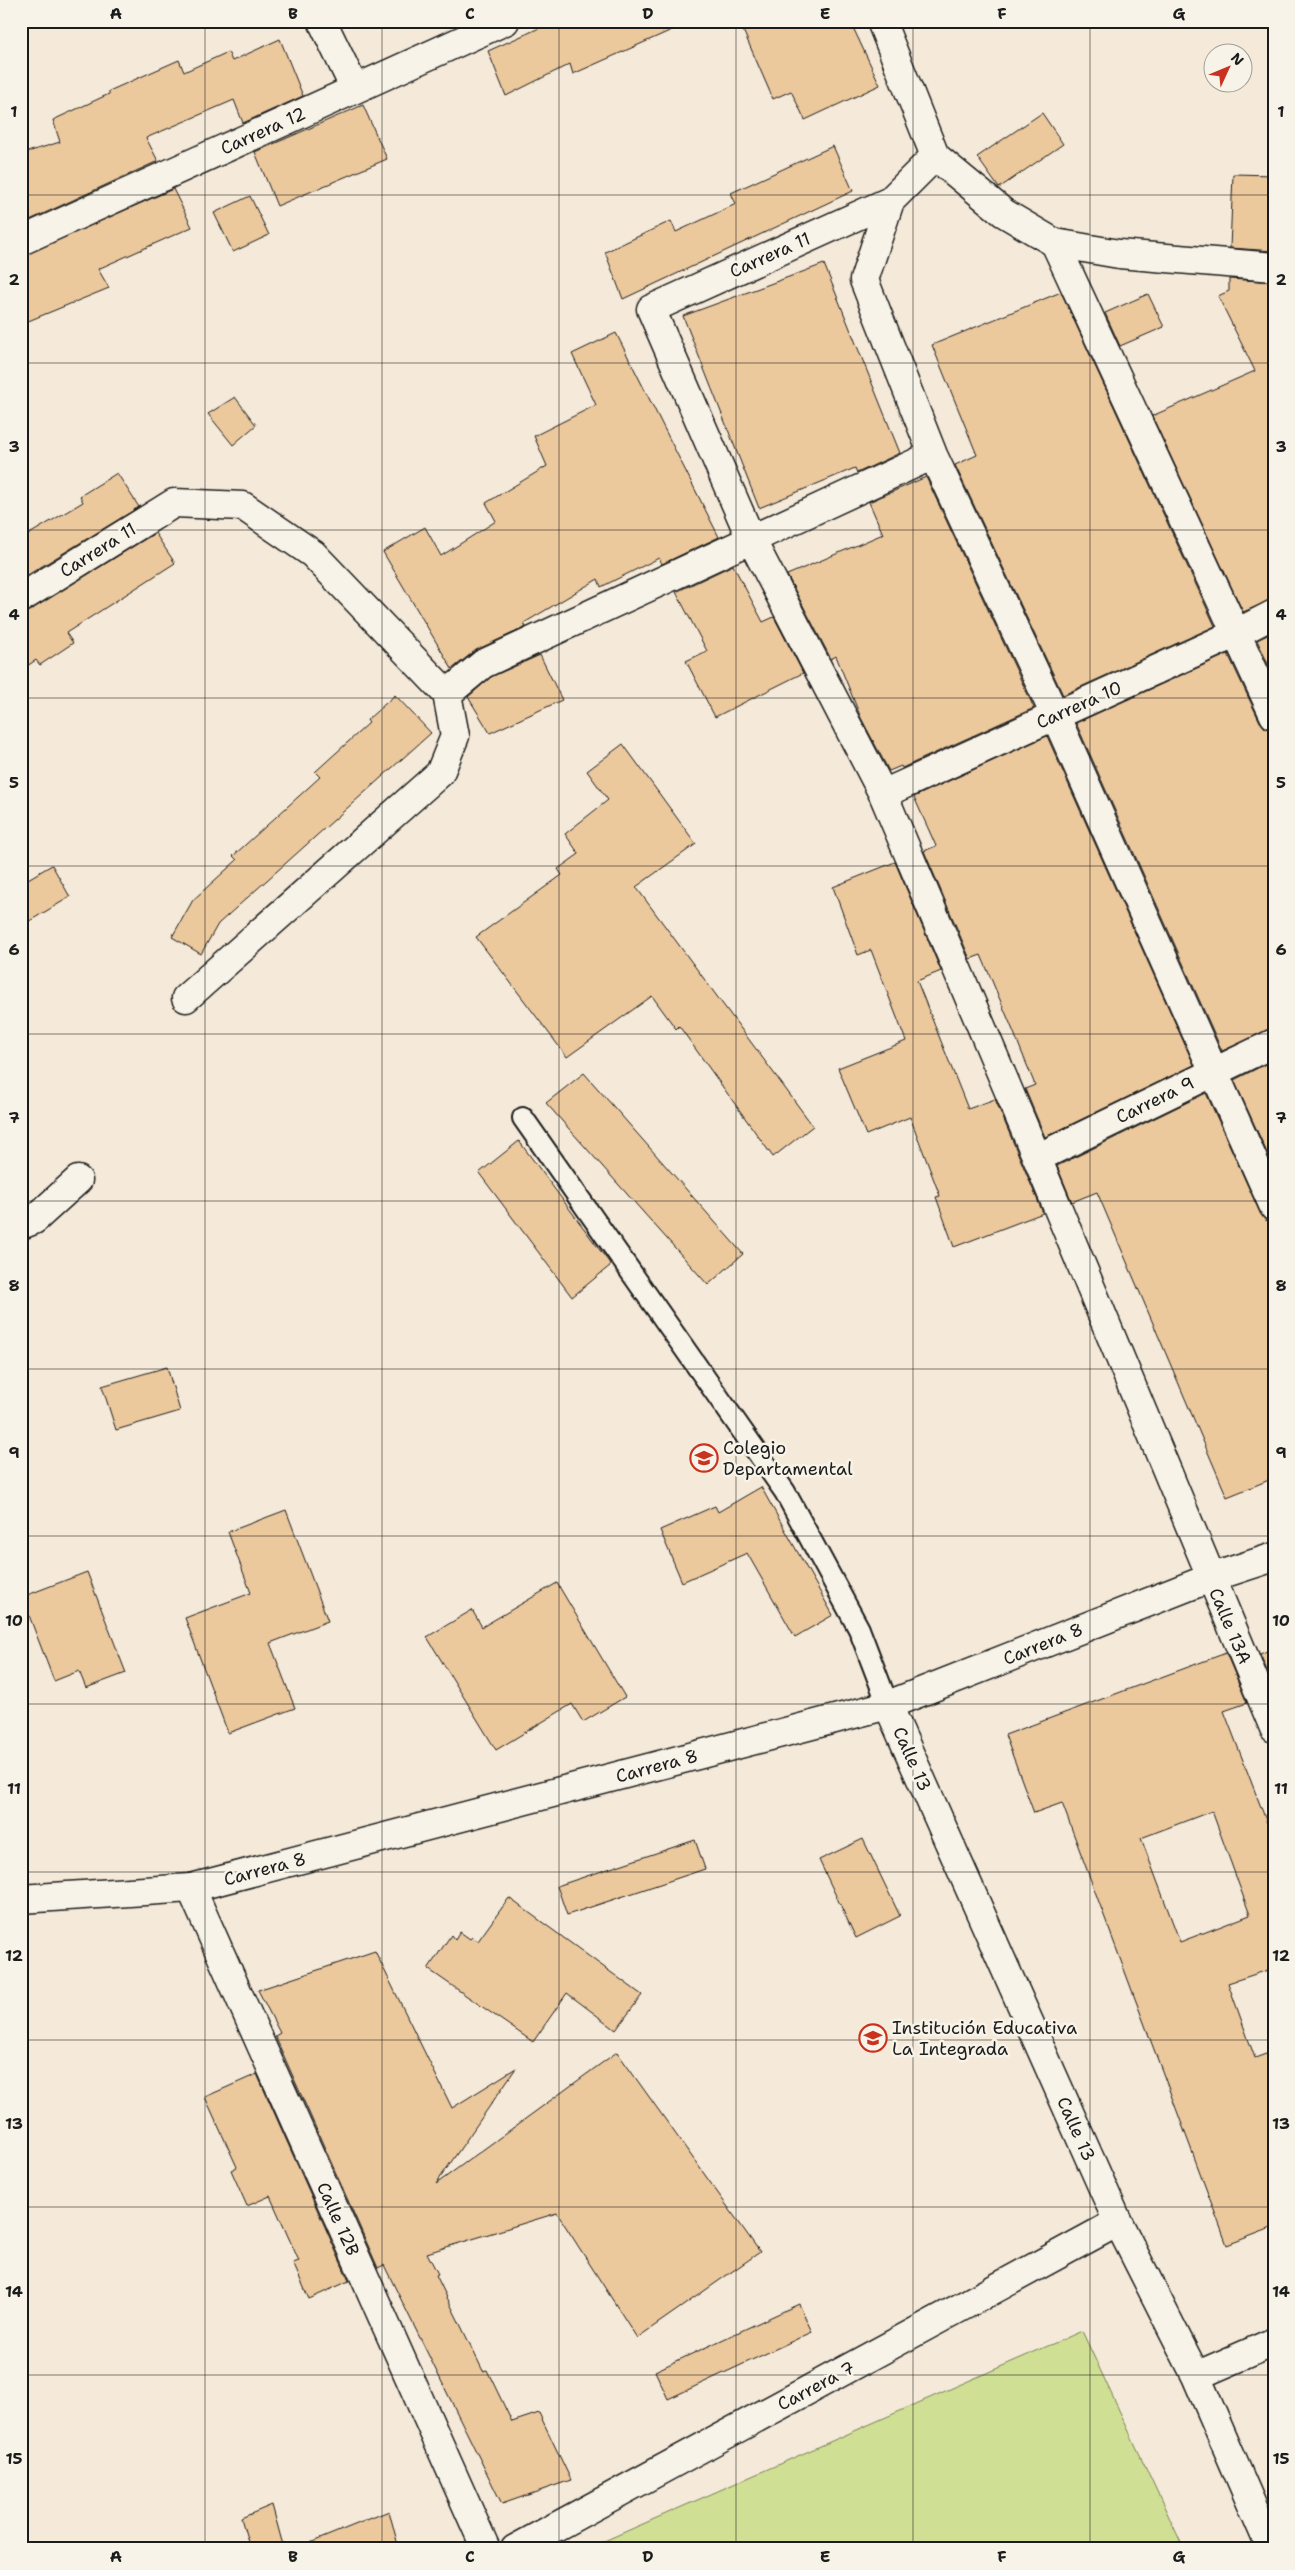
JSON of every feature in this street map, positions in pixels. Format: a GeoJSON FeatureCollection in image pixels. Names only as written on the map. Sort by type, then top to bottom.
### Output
{"type":"FeatureCollection","features":[{"type":"Feature","properties":{"kind":"street"},"geometry":{"type":"LineString","coordinates":[[322,21],[356,89]]}},
{"type":"Feature","properties":{"kind":"street","name":"Carrera 12"},"geometry":{"type":"LineString","coordinates":[[21,241],[505,21]]}},
{"type":"Feature","properties":{"kind":"street"},"geometry":{"type":"LineString","coordinates":[[881,21],[935,156],[1004,213],[1055,244],[1120,254],[1274,267]]}},
{"type":"Feature","properties":{"kind":"street"},"geometry":{"type":"LineString","coordinates":[[935,156],[890,200],[864,280],[933,455],[1055,715],[1274,1207]]}},
{"type":"Feature","properties":{"kind":"street","name":"Carrera 11"},"geometry":{"type":"LineString","coordinates":[[651,309],[890,200]]}},
{"type":"Feature","properties":{"kind":"street"},"geometry":{"type":"LineString","coordinates":[[1055,244],[1274,715]]}},
{"type":"Feature","properties":{"kind":"street","name":"Calle 13A"},"geometry":{"type":"LineString","coordinates":[[651,309],[751,538],[883,794],[1274,1728]]}},
{"type":"Feature","properties":{"kind":"street"},"geometry":{"type":"LineString","coordinates":[[186,998],[440,773],[455,736],[447,694],[484,664],[751,538],[933,455]]}},
{"type":"Feature","properties":{"kind":"street","name":"Carrera 11"},"geometry":{"type":"LineString","coordinates":[[21,598],[174,503],[243,506],[313,554],[447,694]]}},
{"type":"Feature","properties":{"kind":"street","name":"Carrera 10"},"geometry":{"type":"LineString","coordinates":[[883,794],[1237,633],[1274,614]]}},
{"type":"Feature","properties":{"kind":"street","name":"Carrera 9"},"geometry":{"type":"LineString","coordinates":[[1037,1158],[1274,1043]]}},
{"type":"Feature","properties":{"kind":"street"},"geometry":{"type":"LineString","coordinates":[[21,1225],[34,1220],[78,1180]]}},
{"type":"Feature","properties":{"kind":"street","name":"Carrera 8"},"geometry":{"type":"LineString","coordinates":[[21,1898],[190,1888],[888,1705],[1210,1578],[1274,1557]]}},
{"type":"Feature","properties":{"kind":"street","name":"Calle 13"},"geometry":{"type":"LineString","coordinates":[[888,1705],[1118,2222],[1196,2376],[1272,2549]]}},
{"type":"Feature","properties":{"kind":"street","name":"Calle 12B"},"geometry":{"type":"LineString","coordinates":[[190,1888],[486,2549]]}},
{"type":"Feature","properties":{"kind":"street","name":"Carrera 7"},"geometry":{"type":"LineString","coordinates":[[515,2549],[1118,2222]]}},
{"type":"Feature","properties":{"kind":"street"},"geometry":{"type":"LineString","coordinates":[[1196,2376],[1274,2342]]}},
{"type":"Feature","properties":{"kind":"lane"},"geometry":{"type":"LineString","coordinates":[[524,1118],[785,1492],[859,1629],[888,1705]]}},
{"type":"Feature","properties":{"kind":"green space"},"geometry":{"type":"Polygon","coordinates":[[[1082,2331],[1184,2549],[586,2549],[1082,2331]]]}},
{"type":"Feature","properties":{"kind":"building"},"geometry":{"type":"Polygon","coordinates":[[[555,21],[692,21],[573,74],[570,64],[506,96],[488,51],[555,21]]]}},
{"type":"Feature","properties":{"kind":"building"},"geometry":{"type":"Polygon","coordinates":[[[739,21],[850,21],[880,85],[805,120],[791,91],[773,99],[739,21]]]}},
{"type":"Feature","properties":{"kind":"building"},"geometry":{"type":"Polygon","coordinates":[[[280,39],[303,96],[243,123],[234,100],[146,138],[158,161],[21,224],[21,154],[60,142],[53,120],[109,94],[109,91],[179,60],[184,72],[228,52],[232,61],[280,39]]]}},
{"type":"Feature","properties":{"kind":"building"},"geometry":{"type":"Polygon","coordinates":[[[363,105],[387,159],[277,206],[255,152],[363,105]]]}},
{"type":"Feature","properties":{"kind":"building"},"geometry":{"type":"Polygon","coordinates":[[[1042,113],[1063,144],[999,188],[977,157],[1042,113]]]}},
{"type":"Feature","properties":{"kind":"building"},"geometry":{"type":"Polygon","coordinates":[[[833,146],[853,191],[623,299],[605,252],[671,221],[676,232],[736,204],[731,193],[833,146]]]}},
{"type":"Feature","properties":{"kind":"building"},"geometry":{"type":"Polygon","coordinates":[[[1233,174],[1274,175],[1274,251],[1230,248],[1233,174]]]}},
{"type":"Feature","properties":{"kind":"building"},"geometry":{"type":"Polygon","coordinates":[[[173,189],[192,227],[98,269],[109,288],[21,324],[21,256],[173,189]]]}},
{"type":"Feature","properties":{"kind":"building"},"geometry":{"type":"Polygon","coordinates":[[[250,196],[269,235],[233,252],[214,213],[250,196]]]}},
{"type":"Feature","properties":{"kind":"building"},"geometry":{"type":"Polygon","coordinates":[[[824,264],[900,453],[857,473],[855,468],[759,508],[683,316],[824,264]]]}},
{"type":"Feature","properties":{"kind":"building"},"geometry":{"type":"Polygon","coordinates":[[[1229,279],[1274,282],[1274,599],[1243,612],[1152,416],[1255,371],[1218,296],[1229,291],[1229,279]]]}},
{"type":"Feature","properties":{"kind":"building"},"geometry":{"type":"Polygon","coordinates":[[[1061,292],[1215,626],[1063,695],[955,465],[977,455],[932,345],[1061,292]]]}},
{"type":"Feature","properties":{"kind":"building"},"geometry":{"type":"Polygon","coordinates":[[[1148,294],[1164,327],[1120,346],[1105,313],[1148,294]]]}},
{"type":"Feature","properties":{"kind":"building"},"geometry":{"type":"Polygon","coordinates":[[[616,333],[719,537],[662,564],[659,558],[601,587],[598,579],[524,623],[526,627],[476,650],[452,669],[383,552],[425,527],[441,556],[496,521],[486,503],[547,466],[534,436],[596,405],[572,354],[616,333]]]}},
{"type":"Feature","properties":{"kind":"building"},"geometry":{"type":"Polygon","coordinates":[[[235,397],[256,425],[233,445],[208,414],[235,397]]]}},
{"type":"Feature","properties":{"kind":"building"},"geometry":{"type":"Polygon","coordinates":[[[117,473],[139,507],[21,579],[21,539],[83,502],[80,496],[117,473]]]}},
{"type":"Feature","properties":{"kind":"building"},"geometry":{"type":"Polygon","coordinates":[[[926,477],[1034,708],[902,768],[901,766],[889,771],[861,718],[836,656],[831,659],[787,575],[883,534],[869,502],[926,477]]]}},
{"type":"Feature","properties":{"kind":"building"},"geometry":{"type":"Polygon","coordinates":[[[155,533],[175,563],[66,633],[73,643],[40,665],[36,660],[21,670],[21,614],[29,611],[155,533]]]}},
{"type":"Feature","properties":{"kind":"building"},"geometry":{"type":"Polygon","coordinates":[[[733,565],[763,622],[774,617],[803,673],[715,717],[686,661],[707,651],[676,592],[733,565]]]}},
{"type":"Feature","properties":{"kind":"building"},"geometry":{"type":"Polygon","coordinates":[[[1274,632],[1274,677],[1257,640],[1274,632]]]}},
{"type":"Feature","properties":{"kind":"building"},"geometry":{"type":"Polygon","coordinates":[[[1228,654],[1260,722],[1265,728],[1274,730],[1274,1028],[1222,1051],[1076,723],[1228,654]]]}},
{"type":"Feature","properties":{"kind":"building"},"geometry":{"type":"Polygon","coordinates":[[[540,655],[562,700],[490,733],[468,697],[491,677],[540,655]]]}},
{"type":"Feature","properties":{"kind":"building"},"geometry":{"type":"Polygon","coordinates":[[[395,695],[431,733],[218,924],[201,954],[172,937],[193,900],[237,860],[233,856],[320,777],[315,772],[369,723],[367,720],[395,695]]]}},
{"type":"Feature","properties":{"kind":"building"},"geometry":{"type":"Polygon","coordinates":[[[1047,736],[1194,1065],[1045,1137],[1025,1089],[1035,1085],[1012,1028],[981,955],[970,959],[924,851],[936,846],[914,797],[1047,736]]]}},
{"type":"Feature","properties":{"kind":"building"},"geometry":{"type":"Polygon","coordinates":[[[623,744],[696,844],[636,887],[813,1126],[773,1157],[679,1026],[676,1029],[652,996],[567,1057],[476,937],[562,875],[558,869],[579,854],[565,834],[608,800],[587,771],[623,744]]]}},
{"type":"Feature","properties":{"kind":"building"},"geometry":{"type":"Polygon","coordinates":[[[895,862],[941,971],[917,981],[968,1109],[995,1099],[1043,1213],[954,1247],[936,1197],[940,1196],[910,1117],[866,1135],[838,1068],[906,1041],[871,950],[858,955],[833,887],[895,862]]]}},
{"type":"Feature","properties":{"kind":"building"},"geometry":{"type":"Polygon","coordinates":[[[52,865],[70,897],[21,926],[21,883],[52,865]]]}},
{"type":"Feature","properties":{"kind":"building"},"geometry":{"type":"Polygon","coordinates":[[[1274,1060],[1274,1168],[1234,1080],[1274,1060]]]}},
{"type":"Feature","properties":{"kind":"building"},"geometry":{"type":"Polygon","coordinates":[[[584,1073],[743,1254],[708,1285],[546,1103],[584,1073]]]}},
{"type":"Feature","properties":{"kind":"building"},"geometry":{"type":"Polygon","coordinates":[[[1206,1093],[1260,1213],[1265,1220],[1274,1222],[1274,1478],[1227,1497],[1097,1192],[1072,1202],[1057,1166],[1206,1093]]]}},
{"type":"Feature","properties":{"kind":"building"},"geometry":{"type":"Polygon","coordinates":[[[519,1141],[611,1265],[572,1297],[479,1173],[519,1141]]]}},
{"type":"Feature","properties":{"kind":"building"},"geometry":{"type":"Polygon","coordinates":[[[167,1367],[180,1411],[116,1430],[102,1386],[167,1367]]]}},
{"type":"Feature","properties":{"kind":"building"},"geometry":{"type":"Polygon","coordinates":[[[761,1487],[833,1615],[795,1637],[747,1553],[682,1582],[660,1530],[715,1506],[718,1512],[761,1487]]]}},
{"type":"Feature","properties":{"kind":"building"},"geometry":{"type":"Polygon","coordinates":[[[286,1510],[328,1621],[270,1643],[295,1708],[228,1733],[185,1618],[251,1593],[228,1532],[286,1510]]]}},
{"type":"Feature","properties":{"kind":"building"},"geometry":{"type":"Polygon","coordinates":[[[87,1572],[126,1673],[86,1688],[79,1671],[54,1681],[22,1597],[87,1572]]]}},
{"type":"Feature","properties":{"kind":"building"},"geometry":{"type":"Polygon","coordinates":[[[557,1583],[625,1697],[583,1722],[572,1704],[496,1750],[427,1637],[472,1610],[482,1627],[557,1583]]]}},
{"type":"Feature","properties":{"kind":"building"},"geometry":{"type":"Polygon","coordinates":[[[1274,1648],[1274,1687],[1260,1654],[1274,1648]]]}},
{"type":"Feature","properties":{"kind":"building"},"geometry":{"type":"Polygon","coordinates":[[[1226,1653],[1247,1703],[1224,1711],[1274,1841],[1274,1968],[1228,1983],[1255,2058],[1274,2051],[1274,2227],[1227,2245],[1062,1803],[1034,1813],[1005,1735],[1226,1653]],[[1212,1811],[1141,1838],[1180,1942],[1250,1915],[1212,1811]]]}},
{"type":"Feature","properties":{"kind":"building"},"geometry":{"type":"Polygon","coordinates":[[[863,1839],[900,1916],[856,1938],[819,1860],[863,1839]]]}},
{"type":"Feature","properties":{"kind":"building"},"geometry":{"type":"Polygon","coordinates":[[[695,1840],[705,1869],[567,1915],[557,1886],[695,1840]]]}},
{"type":"Feature","properties":{"kind":"building"},"geometry":{"type":"Polygon","coordinates":[[[509,1898],[642,1995],[616,2030],[567,1993],[533,2042],[428,1969],[451,1935],[455,1940],[460,1932],[470,1939],[472,1937],[478,1941],[509,1898]]]}},
{"type":"Feature","properties":{"kind":"building"},"geometry":{"type":"Polygon","coordinates":[[[375,1951],[452,2108],[516,2068],[436,2184],[617,2052],[760,2252],[637,2338],[557,2213],[427,2253],[483,2371],[487,2370],[512,2422],[539,2413],[571,2480],[502,2504],[384,2265],[378,2268],[275,2036],[280,2033],[258,1990],[375,1951]]]}},
{"type":"Feature","properties":{"kind":"building"},"geometry":{"type":"Polygon","coordinates":[[[257,2074],[349,2281],[309,2299],[293,2263],[299,2261],[270,2196],[247,2206],[231,2170],[237,2167],[205,2097],[257,2074]]]}},
{"type":"Feature","properties":{"kind":"building"},"geometry":{"type":"Polygon","coordinates":[[[799,2304],[812,2332],[668,2399],[655,2371],[799,2304]]]}},
{"type":"Feature","properties":{"kind":"building"},"geometry":{"type":"Polygon","coordinates":[[[272,2505],[284,2549],[250,2549],[241,2518],[272,2505]]]}},
{"type":"Feature","properties":{"kind":"building"},"geometry":{"type":"Polygon","coordinates":[[[389,2511],[399,2549],[300,2549],[300,2547],[389,2511]]]}},
{"type":"Feature","properties":{"kind":"place","name":"Colegio Departamental"},"geometry":{"type":"Point","coordinates":[704,1458]}},
{"type":"Feature","properties":{"kind":"place","name":"Institución Educativa La Integrada"},"geometry":{"type":"Point","coordinates":[873,2038]}}]}
